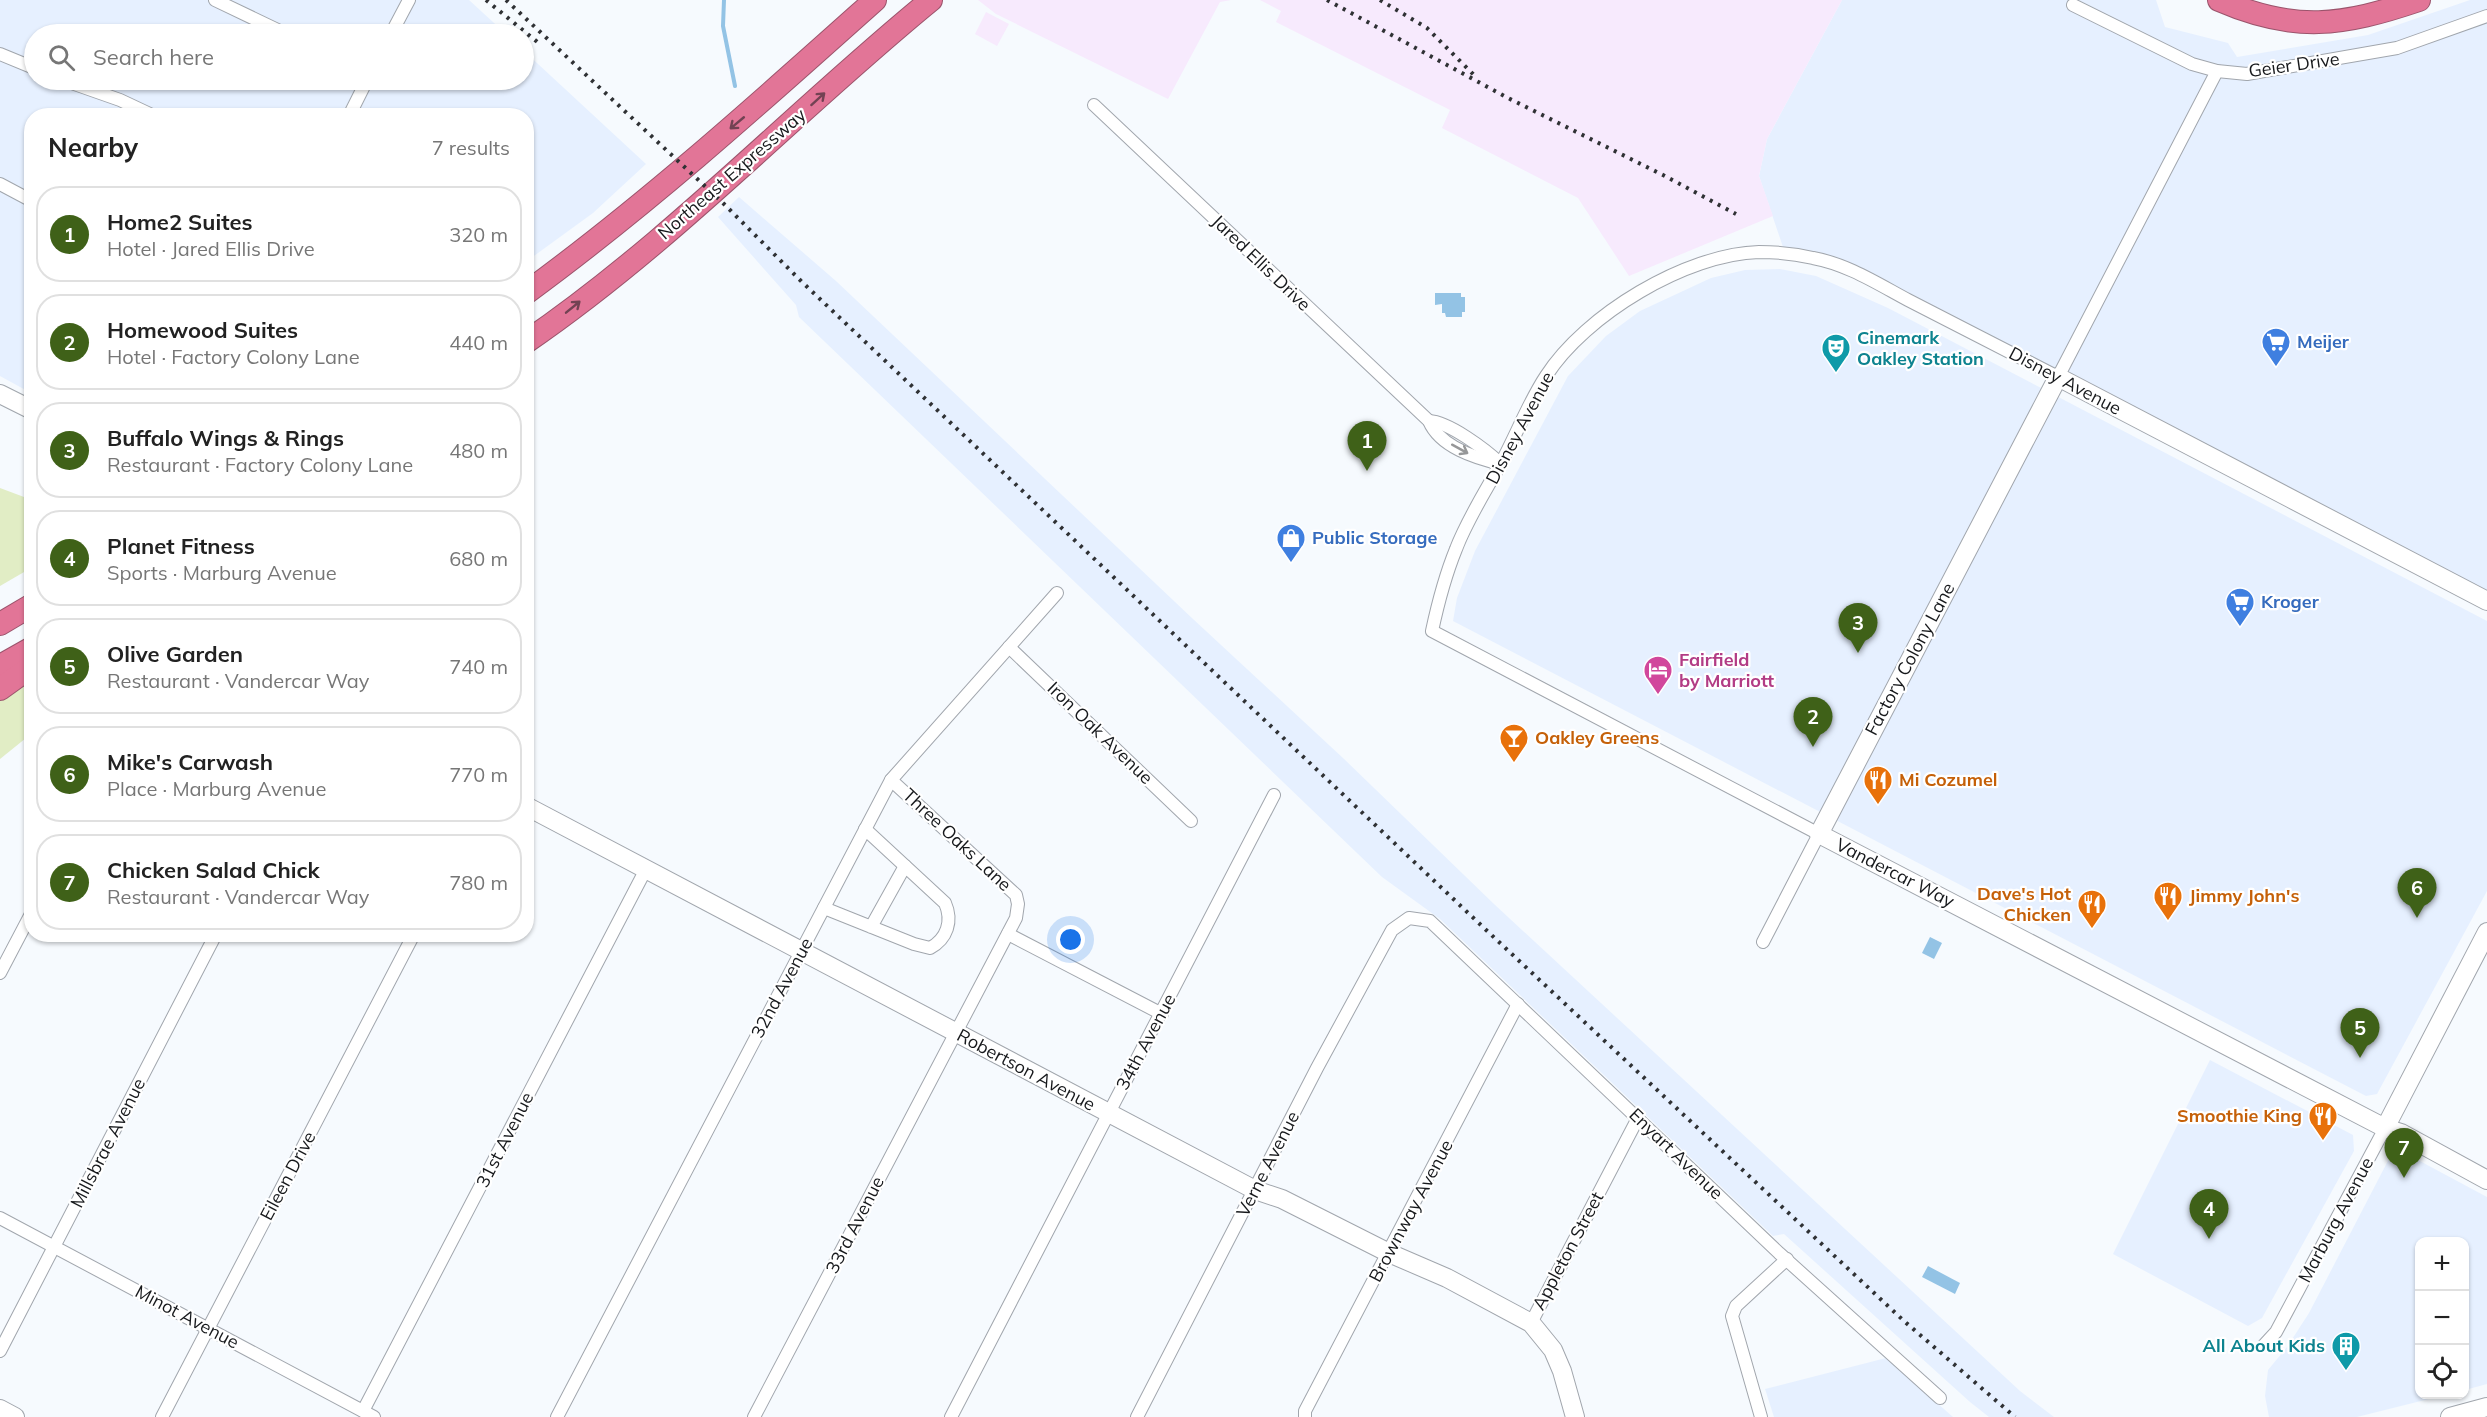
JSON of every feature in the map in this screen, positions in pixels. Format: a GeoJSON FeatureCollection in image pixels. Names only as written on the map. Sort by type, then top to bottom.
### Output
{"type":"FeatureCollection","features":[{"type":"Feature","properties":{"kind":"highway","name":"Northeast Expressway"},"geometry":{"type":"LineString","coordinates":[[534,287],[623,218],[744,117],[875,0]]}},
{"type":"Feature","properties":{"kind":"highway","name":"Northeast Expressway"},"geometry":{"type":"LineString","coordinates":[[534,336],[646,249],[786,129],[890,33],[931,0]]}},
{"type":"Feature","properties":{"kind":"highway"},"geometry":{"type":"LineString","coordinates":[[2219,0],[2273,19],[2309,24],[2341,22],[2419,0]]}},
{"type":"Feature","properties":{"kind":"highway"},"geometry":{"type":"LineString","coordinates":[[2262,0],[2301,8],[2347,6],[2375,0]]}},
{"type":"Feature","properties":{"kind":"highway"},"geometry":{"type":"LineString","coordinates":[[0,624],[24,610]]}},
{"type":"Feature","properties":{"kind":"highway"},"geometry":{"type":"LineString","coordinates":[[0,666],[24,652]]}},
{"type":"Feature","properties":{"kind":"highway"},"geometry":{"type":"LineString","coordinates":[[0,689],[24,672]]}},
{"type":"Feature","properties":{"kind":"street"},"geometry":{"type":"LineString","coordinates":[[215,0],[265,24]]}},
{"type":"Feature","properties":{"kind":"street"},"geometry":{"type":"LineString","coordinates":[[396,24],[409,0]]}},
{"type":"Feature","properties":{"kind":"street","name":"Geier Drive"},"geometry":{"type":"LineString","coordinates":[[2073,5],[2192,64],[2217,71],[2247,74],[2386,50],[2487,16]]}},
{"type":"Feature","properties":{"kind":"street"},"geometry":{"type":"LineString","coordinates":[[0,54],[24,64]]}},
{"type":"Feature","properties":{"kind":"street"},"geometry":{"type":"LineString","coordinates":[[2058,377],[2217,71]]}},
{"type":"Feature","properties":{"kind":"street"},"geometry":{"type":"LineString","coordinates":[[92,90],[137,108]]}},
{"type":"Feature","properties":{"kind":"street"},"geometry":{"type":"LineString","coordinates":[[353,108],[362,90]]}},
{"type":"Feature","properties":{"kind":"street","name":"Jared Ellis Drive"},"geometry":{"type":"LineString","coordinates":[[1094,105],[1429,421],[1433,432],[1456,448],[1478,459],[1501,464]]}},
{"type":"Feature","properties":{"kind":"street"},"geometry":{"type":"LineString","coordinates":[[0,184],[24,197]]}},
{"type":"Feature","properties":{"kind":"street","name":"Disney Avenue"},"geometry":{"type":"LineString","coordinates":[[1432,632],[1443,584],[1456,547],[1545,376],[1565,350],[1580,335],[1640,291],[1692,268],[1728,257],[1758,252],[1816,258],[1853,271],[2487,601]]}},
{"type":"Feature","properties":{"kind":"street","name":"Factory Colony Lane"},"geometry":{"type":"LineString","coordinates":[[1763,942],[2058,377]]}},
{"type":"Feature","properties":{"kind":"street"},"geometry":{"type":"LineString","coordinates":[[0,394],[24,406]]}},
{"type":"Feature","properties":{"kind":"street","name":"32nd Avenue"},"geometry":{"type":"LineString","coordinates":[[557,1417],[891,780],[1057,593]]}},
{"type":"Feature","properties":{"kind":"street","name":"Vandercar Way"},"geometry":{"type":"LineString","coordinates":[[1432,632],[2385,1128],[2401,1133],[2487,1180]]}},
{"type":"Feature","properties":{"kind":"street","name":"Iron Oak Avenue"},"geometry":{"type":"LineString","coordinates":[[1009,647],[1191,821]]}},
{"type":"Feature","properties":{"kind":"street","name":"Three Oaks Lane"},"geometry":{"type":"LineString","coordinates":[[891,780],[1016,895],[1018,904],[1016,918],[955,1032]]}},
{"type":"Feature","properties":{"kind":"street","name":"34th Avenue"},"geometry":{"type":"LineString","coordinates":[[951,1417],[1274,795]]}},
{"type":"Feature","properties":{"kind":"street","name":"Robertson Avenue"},"geometry":{"type":"LineString","coordinates":[[534,810],[1255,1190],[1282,1199],[1389,1253],[1447,1278],[1531,1323]]}},
{"type":"Feature","properties":{"kind":"street"},"geometry":{"type":"LineString","coordinates":[[824,908],[930,948],[940,942],[945,934],[949,916],[945,903],[865,829]]}},
{"type":"Feature","properties":{"kind":"street"},"geometry":{"type":"LineString","coordinates":[[871,927],[905,866]]}},
{"type":"Feature","properties":{"kind":"street","name":"31st Avenue"},"geometry":{"type":"LineString","coordinates":[[363,1411],[646,869]]}},
{"type":"Feature","properties":{"kind":"street","name":"Enyart Avenue"},"geometry":{"type":"LineString","coordinates":[[1409,918],[1430,921],[1787,1259],[1940,1398]]}},
{"type":"Feature","properties":{"kind":"street","name":"Verne Avenue"},"geometry":{"type":"LineString","coordinates":[[1137,1417],[1317,1068],[1392,930],[1409,918]]}},
{"type":"Feature","properties":{"kind":"street"},"geometry":{"type":"LineString","coordinates":[[0,973],[24,927]]}},
{"type":"Feature","properties":{"kind":"street","name":"Marburg Avenue"},"geometry":{"type":"LineString","coordinates":[[2264,1345],[2276,1332],[2487,932]]}},
{"type":"Feature","properties":{"kind":"street"},"geometry":{"type":"LineString","coordinates":[[1008,934],[1162,1014]]}},
{"type":"Feature","properties":{"kind":"street","name":"Millsbrae Avenue"},"geometry":{"type":"LineString","coordinates":[[0,1352],[212,942]]}},
{"type":"Feature","properties":{"kind":"street","name":"Eileen Drive"},"geometry":{"type":"LineString","coordinates":[[162,1417],[410,942]]}},
{"type":"Feature","properties":{"kind":"street","name":"Brownway Avenue"},"geometry":{"type":"LineString","coordinates":[[1305,1417],[1305,1411],[1518,1004]]}},
{"type":"Feature","properties":{"kind":"street","name":"33rd Avenue"},"geometry":{"type":"LineString","coordinates":[[754,1417],[955,1032]]}},
{"type":"Feature","properties":{"kind":"street","name":"Appleton Street"},"geometry":{"type":"LineString","coordinates":[[1575,1417],[1562,1371],[1553,1350],[1531,1323],[1638,1118]]}},
{"type":"Feature","properties":{"kind":"street","name":"Minot Avenue"},"geometry":{"type":"LineString","coordinates":[[0,1218],[374,1417]]}},
{"type":"Feature","properties":{"kind":"street"},"geometry":{"type":"LineString","coordinates":[[1761,1417],[1732,1316],[1736,1306],[1787,1259]]}},
{"type":"Feature","properties":{"kind":"street"},"geometry":{"type":"LineString","coordinates":[[2451,1417],[2487,1407]]}},
{"type":"Feature","properties":{"kind":"street"},"geometry":{"type":"LineString","coordinates":[[0,1409],[15,1417]]}},
{"type":"Feature","properties":{"kind":"shaded area"},"geometry":{"type":"Polygon","coordinates":[[[0,0],[469,0],[495,24],[24,24],[24,90],[534,90],[534,60],[646,164],[593,213],[534,256],[534,108],[24,108],[24,389],[0,376],[0,0]]]}},
{"type":"Feature","properties":{"kind":"shaded area"},"geometry":{"type":"Polygon","coordinates":[[[978,0],[1231,0],[1220,2],[1168,99],[996,14],[978,0]]]}},
{"type":"Feature","properties":{"kind":"shaded area"},"geometry":{"type":"Polygon","coordinates":[[[1260,0],[1842,0],[1767,139],[1759,176],[1773,216],[1629,276],[1578,198],[1442,128],[1450,110],[1276,22],[1281,11],[1260,0]]]}},
{"type":"Feature","properties":{"kind":"shaded area"},"geometry":{"type":"Polygon","coordinates":[[[1842,0],[2156,0],[2165,27],[2228,43],[2237,57],[2368,35],[2470,0],[2487,0],[2487,601],[1853,271],[1785,253],[1759,176],[1767,139],[1842,0]]]}},
{"type":"Feature","properties":{"kind":"shaded area"},"geometry":{"type":"Polygon","coordinates":[[[986,12],[1009,24],[997,46],[975,34],[986,12]]]}},
{"type":"Feature","properties":{"kind":"shaded area"},"geometry":{"type":"Polygon","coordinates":[[[739,197],[836,281],[1343,758],[1494,904],[2020,1391],[2054,1417],[1989,1417],[1970,1402],[1784,1234],[1773,1236],[1440,919],[1382,877],[799,317],[796,305],[718,217],[739,197]]]}},
{"type":"Feature","properties":{"kind":"shaded area"},"geometry":{"type":"Polygon","coordinates":[[[1780,269],[1816,276],[1888,308],[2487,621],[2487,891],[2377,1094],[2366,1096],[1453,621],[1457,598],[1475,551],[1568,376],[1606,336],[1640,311],[1711,278],[1745,270],[1780,269]]]}},
{"type":"Feature","properties":{"kind":"shaded area"},"geometry":{"type":"Polygon","coordinates":[[[2210,1060],[2353,1135],[2354,1151],[2262,1318],[2248,1326],[2113,1254],[2210,1060]]]}},
{"type":"Feature","properties":{"kind":"shaded area"},"geometry":{"type":"Polygon","coordinates":[[[2403,1152],[2487,1197],[2487,1384],[2469,1389],[2469,1237],[2415,1237],[2415,1399],[2429,1399],[2357,1417],[2269,1417],[2265,1396],[2268,1370],[2287,1347],[2309,1313],[2392,1153],[2403,1152]]]}},
{"type":"Feature","properties":{"kind":"shaded area"},"geometry":{"type":"Polygon","coordinates":[[[1886,1358],[1953,1417],[1774,1417],[1765,1389],[1886,1358]]]}},
{"type":"Feature","properties":{"kind":"green space"},"geometry":{"type":"Polygon","coordinates":[[[0,488],[24,497],[24,572],[0,586],[0,488]]]}},
{"type":"Feature","properties":{"kind":"green space"},"geometry":{"type":"Polygon","coordinates":[[[24,686],[24,740],[0,759],[0,701],[24,686]]]}},
{"type":"Feature","properties":{"kind":"water"},"geometry":{"type":"Polygon","coordinates":[[[1435,293],[1461,293],[1461,297],[1465,297],[1465,312],[1462,312],[1462,317],[1446,317],[1445,313],[1442,313],[1442,304],[1435,305],[1435,293]]]}},
{"type":"Feature","properties":{"kind":"water"},"geometry":{"type":"Polygon","coordinates":[[[1930,937],[1942,943],[1934,959],[1922,953],[1930,937]]]}},
{"type":"Feature","properties":{"kind":"water"},"geometry":{"type":"Polygon","coordinates":[[[1928,1266],[1960,1283],[1955,1294],[1922,1277],[1928,1266]]]}},
{"type":"Feature","properties":{"kind":"waterway"},"geometry":{"type":"LineString","coordinates":[[724,0],[723,26],[735,86]]}},
{"type":"Feature","properties":{"kind":"railway"},"geometry":{"type":"LineString","coordinates":[[486,0],[515,24]]}},
{"type":"Feature","properties":{"kind":"railway"},"geometry":{"type":"LineString","coordinates":[[506,0],[532,24]]}},
{"type":"Feature","properties":{"kind":"railway"},"geometry":{"type":"LineString","coordinates":[[1327,0],[1508,98],[1736,214]]}},
{"type":"Feature","properties":{"kind":"railway"},"geometry":{"type":"LineString","coordinates":[[1380,0],[1427,28],[1475,76]]}},
{"type":"Feature","properties":{"kind":"railway"},"geometry":{"type":"LineString","coordinates":[[534,26],[724,204],[802,282],[1484,928],[1904,1321],[2015,1417]]}},
{"type":"Feature","properties":{"kind":"railway"},"geometry":{"type":"LineString","coordinates":[[534,39],[541,45]]}},
{"type":"Feature","properties":{"kind":"place","name":"Meijer"},"geometry":{"type":"Point","coordinates":[2276,368]}},
{"type":"Feature","properties":{"kind":"place","name":"Cinemark Oakley Station"},"geometry":{"type":"Point","coordinates":[1836,374]}},
{"type":"Feature","properties":{"kind":"place","name":"Home2 Suites"},"geometry":{"type":"Point","coordinates":[1367,471]}},
{"type":"Feature","properties":{"kind":"place","name":"Public Storage"},"geometry":{"type":"Point","coordinates":[1291,564]}},
{"type":"Feature","properties":{"kind":"place","name":"Kroger"},"geometry":{"type":"Point","coordinates":[2240,628]}},
{"type":"Feature","properties":{"kind":"place","name":"Buffalo Wings & Rings"},"geometry":{"type":"Point","coordinates":[1858,653]}},
{"type":"Feature","properties":{"kind":"place","name":"Fairfield by Marriott"},"geometry":{"type":"Point","coordinates":[1658,696]}},
{"type":"Feature","properties":{"kind":"place","name":"Homewood Suites"},"geometry":{"type":"Point","coordinates":[1813,747]}},
{"type":"Feature","properties":{"kind":"place","name":"Oakley Greens"},"geometry":{"type":"Point","coordinates":[1514,764]}},
{"type":"Feature","properties":{"kind":"place","name":"Mi Cozumel"},"geometry":{"type":"Point","coordinates":[1878,806]}},
{"type":"Feature","properties":{"kind":"place","name":"Mike's Carwash"},"geometry":{"type":"Point","coordinates":[2417,918]}},
{"type":"Feature","properties":{"kind":"place","name":"Jimmy John's"},"geometry":{"type":"Point","coordinates":[2168,922]}},
{"type":"Feature","properties":{"kind":"place","name":"Dave's Hot Chicken"},"geometry":{"type":"Point","coordinates":[2092,930]}},
{"type":"Feature","properties":{"kind":"place","name":"Olive Garden"},"geometry":{"type":"Point","coordinates":[2360,1058]}},
{"type":"Feature","properties":{"kind":"place","name":"Smoothie King"},"geometry":{"type":"Point","coordinates":[2323,1142]}},
{"type":"Feature","properties":{"kind":"place","name":"Chicken Salad Chick"},"geometry":{"type":"Point","coordinates":[2404,1178]}},
{"type":"Feature","properties":{"kind":"place","name":"Planet Fitness"},"geometry":{"type":"Point","coordinates":[2209,1239]}},
{"type":"Feature","properties":{"kind":"place","name":"All About Kids"},"geometry":{"type":"Point","coordinates":[2346,1372]}}]}
